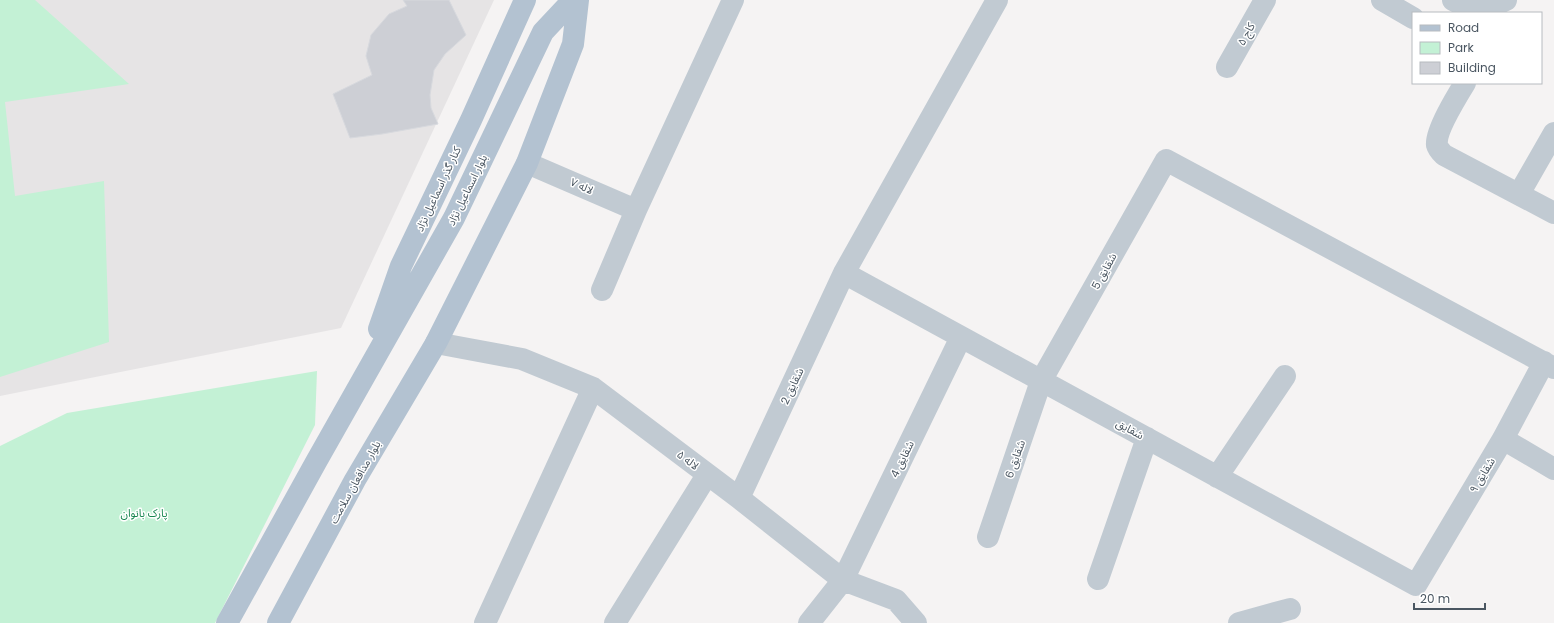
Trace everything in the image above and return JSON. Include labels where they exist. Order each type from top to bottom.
[{"type":"main road","name":"کنار گذر اسماعیل نژاد","points":[[360,383],[402,266],[471,120],[525,0]]},
{"type":"main road","name":"بلوار اسماعیل نژاد","points":[[360,383],[454,218],[543,32],[573,0]]},
{"type":"main road","points":[[436,343],[528,163],[573,44],[578,0]]},
{"type":"main road","name":"بلوار مدافعان سلامت","points":[[278,623],[355,480],[436,343]]},
{"type":"main road","points":[[227,623],[360,383]]},
{"type":"street","points":[[602,290],[636,210],[733,0]]},
{"type":"street","name":"شقايق 2","points":[[739,498],[844,273],[997,0]]},
{"type":"street","name":"کاج ۵","points":[[1227,68],[1265,0]]},
{"type":"street","points":[[1382,0],[1412,17]]},
{"type":"street","points":[[1453,0],[1469,8],[1481,10],[1506,0]]},
{"type":"street","points":[[1506,12],[1512,0]]},
{"type":"street","points":[[1462,85],[1438,132],[1437,145],[1440,151],[1444,155],[1554,213]]},
{"type":"street","points":[[1519,194],[1554,133]]},
{"type":"street","name":"شقايق 5","points":[[1041,381],[1166,160],[1549,365]]},
{"type":"street","name":"لاله ۷","points":[[528,163],[636,210]]},
{"type":"street","name":"شقايق","points":[[844,273],[1416,585]]},
{"type":"street","name":"شقايق 4","points":[[810,623],[843,580],[961,337]]},
{"type":"street","name":"لاله ۵","points":[[436,343],[522,359],[593,388],[739,498],[843,580],[896,600],[916,623]]},
{"type":"street","name":"شقايق ٩","points":[[1416,585],[1549,365]]},
{"type":"street","points":[[1217,477],[1284,376]]},
{"type":"street","name":"شقايق 6","points":[[988,536],[1041,381]]},
{"type":"street","points":[[485,623],[593,388]]},
{"type":"street","points":[[1098,579],[1146,438]]},
{"type":"street","points":[[1504,439],[1554,469]]},
{"type":"street","points":[[615,623],[707,475]]},
{"type":"street","points":[[1239,623],[1290,609]]},
{"type":"shaded area","points":[[0,0],[494,0],[341,328],[0,396]]},
{"type":"green space","points":[[0,0],[35,0],[129,84],[5,102],[15,196],[104,181],[109,342],[0,377]]},
{"type":"green space","name":"پارک بانوان","points":[[317,371],[315,425],[215,623],[0,623],[0,446],[67,413]]},
{"type":"building","points":[[403,0],[449,0],[466,35],[445,54],[434,70],[430,95],[431,108],[438,124],[350,138],[333,94],[372,75],[366,56],[371,35],[389,14],[407,6]]}]
